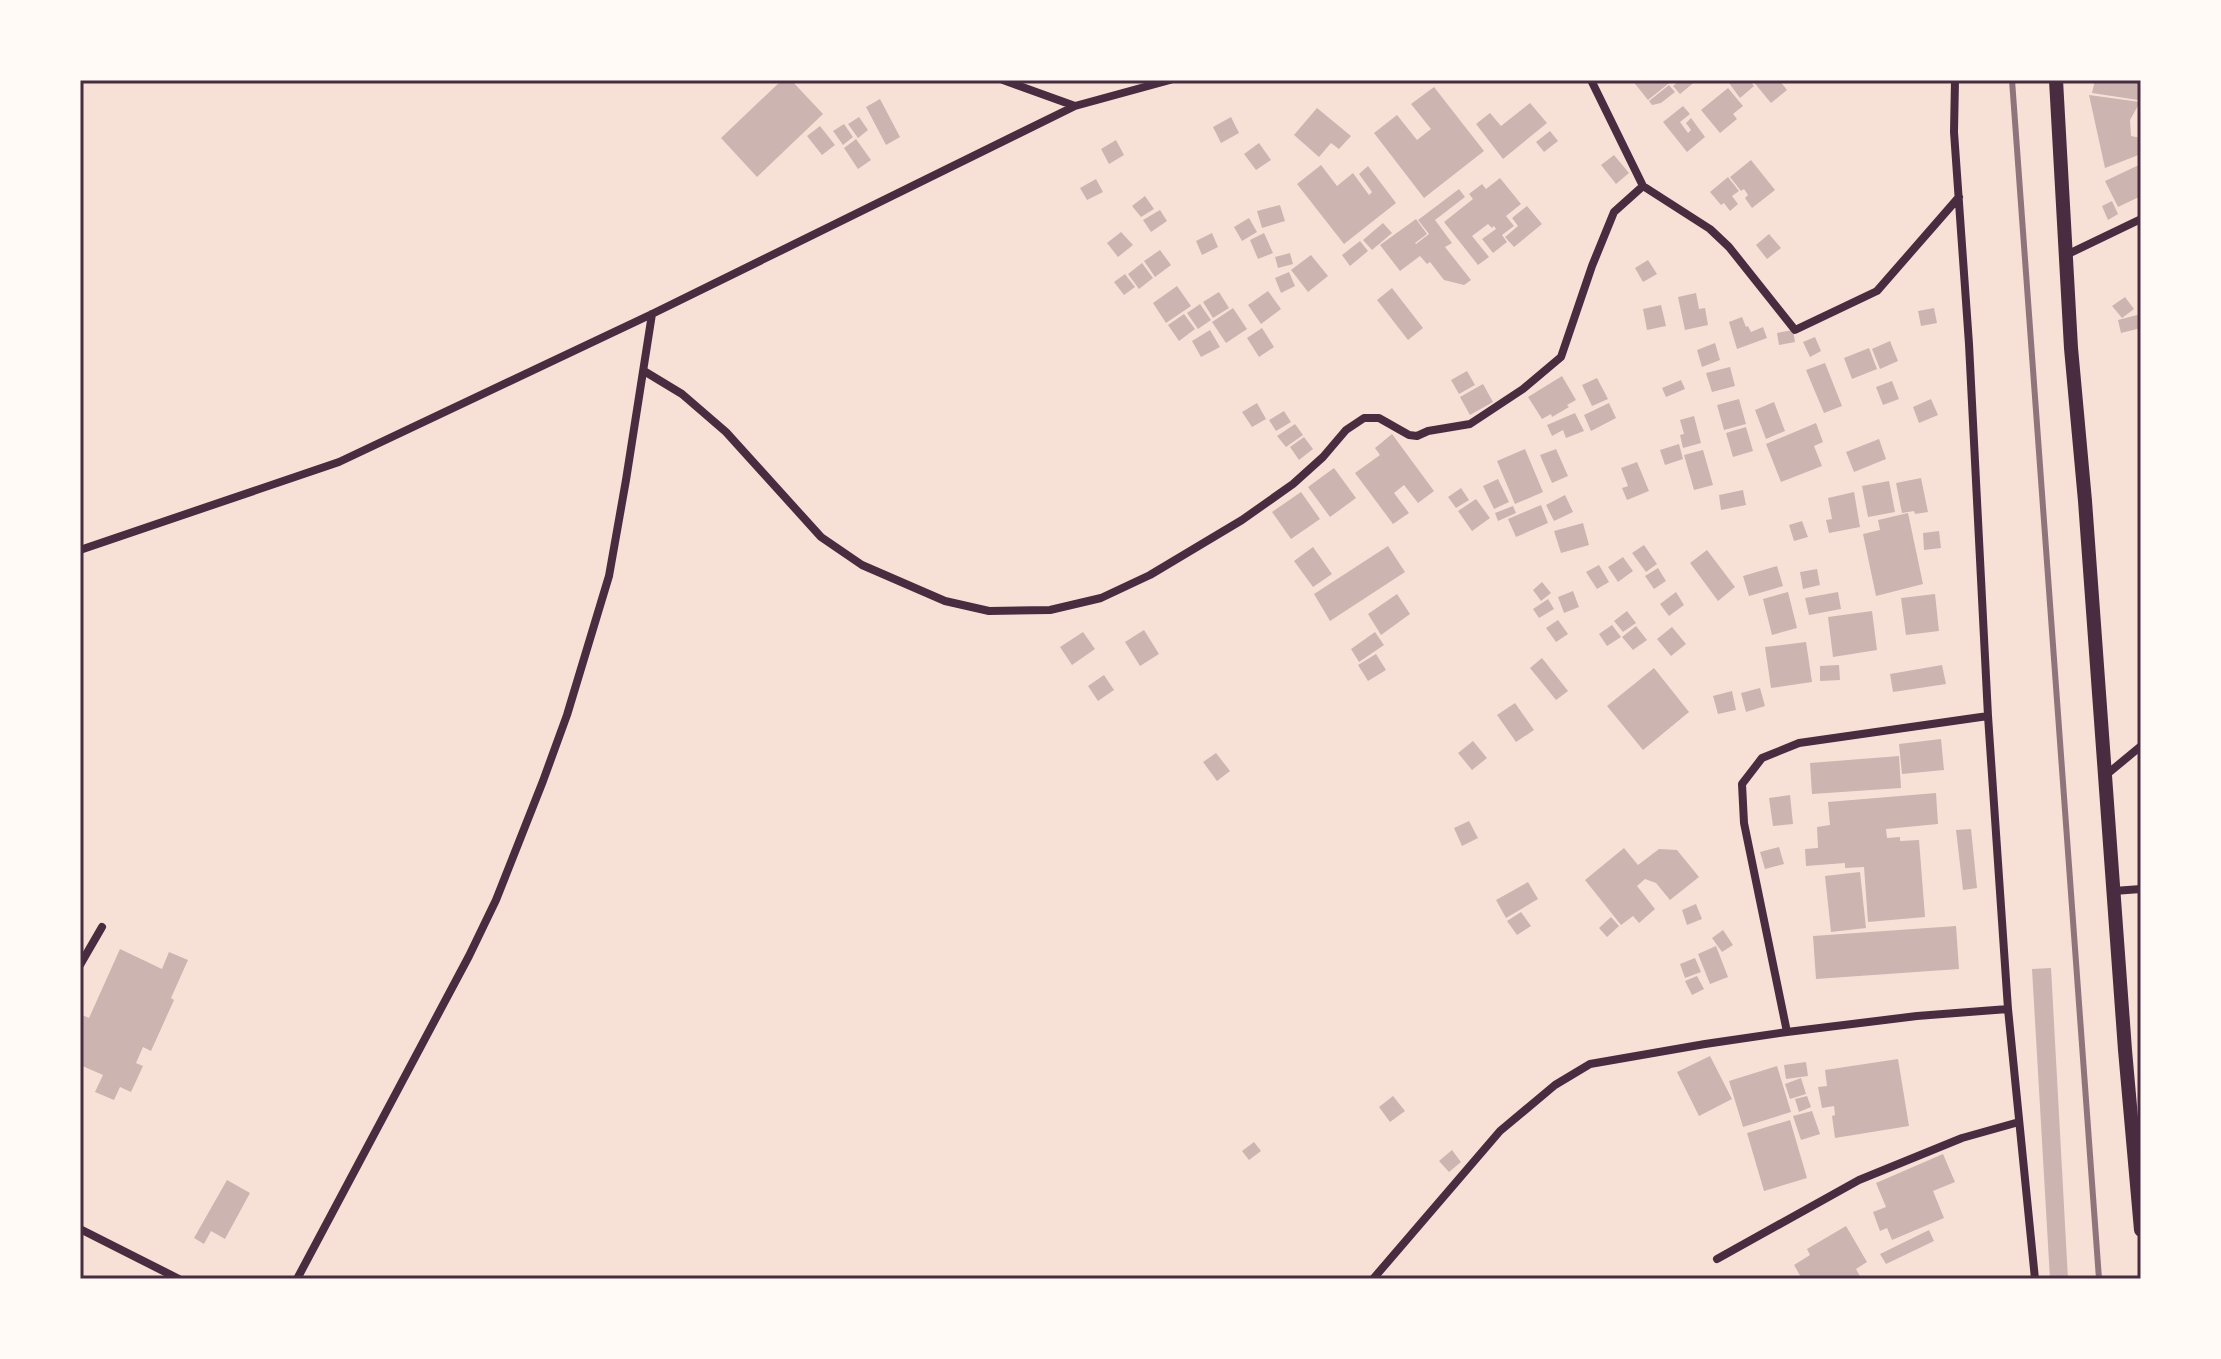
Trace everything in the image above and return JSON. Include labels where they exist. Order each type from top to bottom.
[{"type":"street","points":[[1003,80],[1075,106]]},
{"type":"street","points":[[80,550],[339,462],[652,314],[1075,106],[1170,80]]},
{"type":"street","points":[[1591,80],[1643,186],[1710,229],[1729,247],[1795,330],[1877,291],[1959,197]]},
{"type":"street","points":[[1955,80],[1954,132],[1969,344],[1988,716],[2008,1009],[2035,1279]]},
{"type":"street","points":[[2056,80],[2071,348],[2141,1230]]},
{"type":"street","points":[[644,371],[682,394],[715,423],[821,537],[862,565],[945,601],[989,611],[1050,610],[1101,598],[1138,581],[1242,520],[1293,484],[1323,457],[1346,430],[1364,418],[1379,418],[1409,435],[1417,436],[1428,431],[1470,424],[1523,389],[1561,357],[1614,212],[1643,186]]},
{"type":"street","points":[[2066,255],[2141,219]]},
{"type":"street","points":[[297,1279],[496,900],[567,715],[609,576],[652,314]]},
{"type":"street","points":[[1787,1032],[1744,823],[1742,784],[1762,758],[1799,743],[1988,716]]},
{"type":"street","points":[[2106,775],[2141,746]]},
{"type":"street","points":[[2114,891],[2141,889]]},
{"type":"street","points":[[80,965],[102,927]]},
{"type":"street","points":[[1373,1279],[1500,1131],[1555,1085],[1590,1064],[1787,1032],[1917,1016],[2008,1009]]},
{"type":"street","points":[[1717,1259],[1859,1180],[1962,1138],[2019,1122]]},
{"type":"street","points":[[80,1229],[179,1279]]},
{"type":"building","points":[[782,80],[791,80],[823,114],[757,177],[721,138]]},
{"type":"building","points":[[1632,80],[1673,80],[1648,100]]},
{"type":"building","points":[[1680,80],[1697,80],[1680,94],[1673,86]]},
{"type":"building","points":[[1749,80],[1754,86],[1740,98],[1729,83]]},
{"type":"building","points":[[1752,80],[1779,80],[1787,90],[1771,103]]},
{"type":"building","points":[[2095,80],[2141,80],[2138,100],[2092,93]]},
{"type":"building","points":[[1669,85],[1675,92],[1661,103],[1652,105],[1649,101]]},
{"type":"building","points":[[1434,87],[1484,151],[1424,198],[1374,133],[1397,115],[1417,140],[1431,129],[1411,104]]},
{"type":"building","points":[[1728,88],[1743,106],[1733,114],[1737,119],[1720,133],[1701,110]]},
{"type":"building","points":[[2089,95],[2140,102],[2130,120],[2131,136],[2141,138],[2141,154],[2105,168]]},
{"type":"building","points":[[880,99],[900,137],[886,145],[866,107]]},
{"type":"building","points":[[1530,103],[1547,123],[1503,159],[1476,124],[1490,113],[1501,126]]},
{"type":"building","points":[[1683,106],[1690,114],[1680,122],[1688,133],[1691,130],[1686,123],[1691,118],[1705,137],[1687,152],[1663,122]]},
{"type":"building","points":[[1317,108],[1351,136],[1339,149],[1331,143],[1319,157],[1294,135]]},
{"type":"building","points":[[859,117],[868,130],[858,138],[848,124]]},
{"type":"building","points":[[1231,117],[1239,133],[1221,143],[1213,127]]},
{"type":"building","points":[[844,124],[853,137],[843,145],[833,131]]},
{"type":"building","points":[[820,126],[835,145],[822,155],[807,136]]},
{"type":"building","points":[[1550,131],[1558,141],[1544,152],[1536,142]]},
{"type":"building","points":[[856,139],[871,160],[858,169],[844,148]]},
{"type":"building","points":[[1116,140],[1124,155],[1109,164],[1101,149]]},
{"type":"building","points":[[1259,143],[1271,160],[1256,170],[1244,154]]},
{"type":"building","points":[[1614,155],[1629,173],[1616,184],[1601,165]]},
{"type":"building","points":[[1751,160],[1775,190],[1752,208],[1745,198],[1748,195],[1744,189],[1741,191],[1730,177]]},
{"type":"building","points":[[2141,164],[2141,196],[2118,207],[2105,181]]},
{"type":"building","points":[[1321,165],[1337,186],[1353,173],[1369,195],[1372,192],[1359,174],[1368,166],[1396,203],[1344,244],[1297,184]]},
{"type":"building","points":[[1728,177],[1739,191],[1732,196],[1738,204],[1730,211],[1710,192]]},
{"type":"building","points":[[1500,178],[1521,204],[1506,216],[1514,226],[1502,235],[1507,242],[1493,253],[1482,239],[1496,229],[1494,226],[1492,228],[1488,224],[1472,236],[1489,257],[1478,265],[1444,222],[1473,199],[1469,194],[1482,184],[1486,189]]},
{"type":"building","points":[[1096,179],[1103,192],[1087,200],[1080,188]]},
{"type":"building","points":[[1459,189],[1465,197],[1435,220],[1452,243],[1445,247],[1471,280],[1464,285],[1444,280],[1430,262],[1427,264],[1420,256],[1400,271],[1380,245],[1416,219],[1427,234],[1416,244],[1429,234],[1418,220]]},
{"type":"building","points":[[1145,196],[1154,209],[1141,217],[1132,206]]},
{"type":"building","points":[[2112,201],[2118,214],[2108,220],[2102,206]]},
{"type":"building","points":[[1280,205],[1285,221],[1262,228],[1257,211]]},
{"type":"building","points":[[1527,206],[1542,224],[1514,247],[1505,237],[1518,226],[1512,218]]},
{"type":"building","points":[[1160,210],[1167,221],[1151,232],[1143,220]]},
{"type":"building","points":[[1249,218],[1257,232],[1242,241],[1234,227]]},
{"type":"building","points":[[1383,223],[1392,233],[1372,250],[1363,240]]},
{"type":"building","points":[[1121,232],[1133,245],[1118,257],[1107,243]]},
{"type":"building","points":[[1212,233],[1218,247],[1202,255],[1196,241]]},
{"type":"building","points":[[1264,233],[1273,253],[1258,259],[1250,240]]},
{"type":"building","points":[[1769,234],[1781,248],[1767,259],[1756,245]]},
{"type":"building","points":[[1360,241],[1368,251],[1350,266],[1342,255]]},
{"type":"building","points":[[1160,250],[1171,265],[1155,277],[1144,261]]},
{"type":"building","points":[[1290,253],[1293,264],[1278,268],[1275,257]]},
{"type":"building","points":[[1311,255],[1328,276],[1308,292],[1291,270]]},
{"type":"building","points":[[1648,260],[1657,274],[1643,282],[1635,268]]},
{"type":"building","points":[[1142,263],[1153,278],[1139,289],[1128,274]]},
{"type":"building","points":[[1289,272],[1295,286],[1281,293],[1275,278]]},
{"type":"building","points":[[1125,274],[1135,287],[1124,295],[1114,282]]},
{"type":"building","points":[[1177,286],[1191,306],[1166,323],[1153,303]]},
{"type":"building","points":[[1392,288],[1423,328],[1408,340],[1377,300]]},
{"type":"building","points":[[1268,291],[1281,309],[1261,324],[1248,305]]},
{"type":"building","points":[[1219,292],[1229,308],[1213,318],[1203,302]]},
{"type":"building","points":[[1696,293],[1699,309],[1705,308],[1708,325],[1685,330],[1678,297]]},
{"type":"building","points":[[2125,297],[2134,309],[2122,318],[2112,306]]},
{"type":"building","points":[[1200,304],[1211,320],[1198,329],[1187,313]]},
{"type":"building","points":[[1661,305],[1666,326],[1647,330],[1643,309]]},
{"type":"building","points":[[1233,308],[1247,329],[1226,343],[1212,322]]},
{"type":"building","points":[[1934,308],[1937,323],[1921,326],[1918,311]]},
{"type":"building","points":[[1184,314],[1195,329],[1179,341],[1168,325]]},
{"type":"building","points":[[2141,314],[2141,328],[2121,333],[2118,320]]},
{"type":"building","points":[[1742,317],[1751,332],[1763,327],[1767,338],[1737,349],[1729,322]]},
{"type":"building","points":[[1262,328],[1274,347],[1259,357],[1247,338]]},
{"type":"building","points":[[1210,330],[1220,347],[1201,357],[1192,341]]},
{"type":"building","points":[[1793,330],[1795,342],[1779,345],[1777,333]]},
{"type":"building","points":[[1815,337],[1821,351],[1810,357],[1803,342]]},
{"type":"building","points":[[1890,341],[1898,361],[1880,369],[1872,349]]},
{"type":"building","points":[[1715,343],[1720,360],[1702,367],[1697,350]]},
{"type":"building","points":[[1869,348],[1877,369],[1852,379],[1844,358]]},
{"type":"building","points":[[1825,363],[1842,406],[1824,413],[1806,370]]},
{"type":"building","points":[[1730,367],[1735,386],[1712,392],[1706,373]]},
{"type":"building","points":[[1467,371],[1475,385],[1459,394],[1451,380]]},
{"type":"building","points":[[1562,376],[1576,400],[1552,417],[1551,414],[1542,419],[1528,397]]},
{"type":"building","points":[[1597,378],[1608,399],[1592,406],[1582,385]]},
{"type":"building","points":[[1681,380],[1685,389],[1666,397],[1662,388]]},
{"type":"building","points":[[1892,381],[1899,399],[1883,405],[1876,387]]},
{"type":"building","points":[[1483,384],[1493,402],[1470,415],[1460,397]]},
{"type":"building","points":[[1739,399],[1746,424],[1724,430],[1717,405]]},
{"type":"building","points":[[1931,399],[1938,415],[1919,423],[1913,407]]},
{"type":"building","points":[[1774,402],[1785,431],[1766,439],[1755,410]]},
{"type":"building","points":[[1257,403],[1266,419],[1252,427],[1242,412]]},
{"type":"building","points":[[1609,403],[1616,418],[1591,431],[1584,415]]},
{"type":"building","points":[[1284,411],[1291,422],[1276,431],[1269,420]]},
{"type":"building","points":[[1575,413],[1584,431],[1566,438],[1563,430],[1552,436],[1547,425]]},
{"type":"building","points":[[1694,416],[1701,443],[1683,448],[1680,435],[1684,434],[1680,420]]},
{"type":"building","points":[[1816,423],[1823,442],[1814,446],[1822,466],[1781,482],[1766,444]]},
{"type":"building","points":[[1295,424],[1303,435],[1286,447],[1277,436]]},
{"type":"building","points":[[1746,427],[1753,451],[1733,457],[1726,433]]},
{"type":"building","points":[[1392,434],[1434,491],[1418,503],[1404,485],[1394,493],[1409,513],[1393,524],[1355,473],[1380,455],[1375,448]]},
{"type":"building","points":[[1304,437],[1313,449],[1299,460],[1290,447]]},
{"type":"building","points":[[1879,439],[1886,459],[1854,472],[1846,452]]},
{"type":"building","points":[[1679,444],[1683,459],[1665,465],[1660,450]]},
{"type":"building","points":[[1525,449],[1543,492],[1515,504],[1497,461]]},
{"type":"building","points":[[1556,449],[1568,476],[1552,483],[1540,455]]},
{"type":"building","points":[[1703,450],[1713,485],[1694,490],[1684,455]]},
{"type":"building","points":[[1637,462],[1649,491],[1627,500],[1622,488],[1628,486],[1621,468]]},
{"type":"building","points":[[1334,468],[1356,498],[1330,517],[1308,487]]},
{"type":"building","points":[[1921,478],[1928,512],[1902,513],[1896,483]]},
{"type":"building","points":[[1498,479],[1509,502],[1494,509],[1483,486]]},
{"type":"building","points":[[1889,481],[1895,512],[1868,517],[1862,486]]},
{"type":"building","points":[[1461,488],[1469,500],[1456,508],[1448,497]]},
{"type":"building","points":[[1743,490],[1746,505],[1721,510],[1719,495]]},
{"type":"building","points":[[1301,492],[1320,519],[1291,539],[1272,512]]},
{"type":"building","points":[[1854,492],[1860,527],[1829,533],[1826,520],[1832,519],[1828,498]]},
{"type":"building","points":[[1565,495],[1573,512],[1554,521],[1546,505]]},
{"type":"building","points":[[1476,499],[1490,518],[1472,531],[1458,511]]},
{"type":"building","points":[[1541,505],[1548,523],[1516,537],[1508,519]]},
{"type":"building","points":[[1513,506],[1516,513],[1498,521],[1495,513]]},
{"type":"building","points":[[1908,513],[1923,584],[1876,596],[1863,534],[1880,530],[1878,520]]},
{"type":"building","points":[[1802,521],[1808,537],[1794,541],[1789,525]]},
{"type":"building","points":[[1583,523],[1589,545],[1561,553],[1554,531]]},
{"type":"building","points":[[1939,531],[1941,548],[1924,550],[1923,533]]},
{"type":"building","points":[[1644,545],[1657,564],[1646,572],[1632,553]]},
{"type":"building","points":[[1388,546],[1405,572],[1330,621],[1314,594]]},
{"type":"building","points":[[1313,547],[1332,574],[1313,587],[1294,561]]},
{"type":"building","points":[[1707,550],[1735,587],[1718,601],[1690,563]]},
{"type":"building","points":[[1623,557],[1633,571],[1618,582],[1608,567]]},
{"type":"building","points":[[1599,565],[1609,582],[1597,589],[1586,572]]},
{"type":"building","points":[[1777,566],[1783,586],[1749,596],[1743,576]]},
{"type":"building","points":[[1658,568],[1666,581],[1654,589],[1645,576]]},
{"type":"building","points":[[1817,569],[1820,585],[1803,589],[1800,572]]},
{"type":"building","points":[[1542,582],[1551,593],[1541,601],[1533,590]]},
{"type":"building","points":[[1573,591],[1579,607],[1564,613],[1558,597]]},
{"type":"building","points":[[1676,592],[1684,605],[1669,616],[1660,604]]},
{"type":"building","points":[[1788,592],[1797,628],[1772,635],[1763,599]]},
{"type":"building","points":[[1838,592],[1841,609],[1809,615],[1805,598]]},
{"type":"building","points":[[1397,594],[1410,614],[1381,635],[1368,614]]},
{"type":"building","points":[[1935,594],[1939,631],[1906,635],[1901,598]]},
{"type":"building","points":[[1548,599],[1554,609],[1539,618],[1533,609]]},
{"type":"building","points":[[1627,611],[1636,623],[1623,632],[1614,621]]},
{"type":"building","points":[[1872,611],[1877,650],[1833,657],[1828,617]]},
{"type":"building","points":[[1558,620],[1568,634],[1556,642],[1546,628]]},
{"type":"building","points":[[1612,625],[1621,637],[1607,646],[1599,634]]},
{"type":"building","points":[[1636,626],[1647,640],[1633,650],[1622,637]]},
{"type":"building","points":[[1672,627],[1686,644],[1671,656],[1657,639]]},
{"type":"building","points":[[1144,630],[1159,654],[1140,666],[1125,642]]},
{"type":"building","points":[[1083,632],[1095,649],[1072,665],[1060,647]]},
{"type":"building","points":[[1375,632],[1384,645],[1359,662],[1351,649]]},
{"type":"building","points":[[1806,642],[1812,682],[1771,688],[1765,647]]},
{"type":"building","points":[[1376,654],[1386,670],[1368,681],[1358,665]]},
{"type":"building","points":[[1542,658],[1568,691],[1556,700],[1530,668]]},
{"type":"building","points":[[1839,665],[1840,680],[1820,681],[1820,666]]},
{"type":"building","points":[[1942,665],[1946,684],[1893,692],[1890,674]]},
{"type":"building","points":[[1654,668],[1689,712],[1643,750],[1607,706]]},
{"type":"building","points":[[1104,675],[1114,690],[1098,701],[1088,686]]},
{"type":"building","points":[[1760,688],[1765,706],[1746,712],[1741,693]]},
{"type":"building","points":[[1732,691],[1736,710],[1718,714],[1713,696]]},
{"type":"building","points":[[1515,703],[1534,730],[1516,742],[1497,715]]},
{"type":"building","points":[[1941,739],[1944,770],[1902,774],[1899,744]]},
{"type":"building","points":[[1473,741],[1487,758],[1472,770],[1458,753]]},
{"type":"building","points":[[1216,753],[1230,771],[1217,781],[1203,762]]},
{"type":"building","points":[[1899,756],[1901,788],[1812,794],[1810,763]]},
{"type":"building","points":[[1936,793],[1938,824],[1886,829],[1887,838],[1919,840],[1925,917],[1868,922],[1864,867],[1845,868],[1845,863],[1806,866],[1805,849],[1818,848],[1817,827],[1830,825],[1828,802]]},
{"type":"building","points":[[1790,795],[1793,824],[1773,826],[1769,798]]},
{"type":"building","points":[[1469,821],[1478,838],[1462,846],[1454,828]]},
{"type":"building","points":[[1971,829],[1977,888],[1963,890],[1956,830]]},
{"type":"building","points":[[1779,847],[1784,864],[1765,869],[1760,852]]},
{"type":"building","points":[[1624,848],[1638,865],[1659,849],[1677,850],[1699,877],[1670,900],[1656,883],[1645,879],[1637,886],[1655,909],[1639,923],[1633,916],[1621,925],[1585,880]]},
{"type":"building","points":[[1860,872],[1866,928],[1831,932],[1825,876]]},
{"type":"building","points":[[1528,882],[1538,899],[1506,918],[1496,900]]},
{"type":"building","points":[[1696,904],[1702,919],[1687,925],[1682,910]]},
{"type":"building","points":[[1521,912],[1531,926],[1517,935],[1507,921]]},
{"type":"building","points":[[1611,917],[1619,926],[1607,937],[1599,928]]},
{"type":"building","points":[[1956,926],[1959,969],[1816,979],[1813,936]]},
{"type":"building","points":[[1723,930],[1733,945],[1722,952],[1712,938]]},
{"type":"building","points":[[1716,946],[1728,977],[1710,984],[1698,954]]},
{"type":"building","points":[[120,949],[162,969],[169,952],[188,960],[151,1051],[143,1047],[136,1063],[143,1066],[131,1092],[120,1087],[114,1100],[95,1092],[103,1075],[80,1065],[80,1014],[89,1018]]},
{"type":"building","points":[[1695,958],[1701,972],[1685,978],[1680,964]]},
{"type":"building","points":[[2051,968],[2068,1279],[2050,1279],[2032,969]]},
{"type":"building","points":[[1697,976],[1704,989],[1692,995],[1685,981]]},
{"type":"building","points":[[1710,1056],[1732,1099],[1699,1116],[1677,1072]]},
{"type":"building","points":[[1898,1059],[1909,1126],[1835,1138],[1834,1106],[1822,1108],[1818,1087],[1827,1086],[1825,1070]]},
{"type":"building","points":[[1806,1062],[1808,1076],[1786,1079],[1784,1065]]},
{"type":"building","points":[[1777,1066],[1791,1112],[1743,1127],[1729,1081]]},
{"type":"building","points":[[1801,1078],[1806,1094],[1790,1099],[1785,1084]]},
{"type":"building","points":[[1393,1096],[1405,1111],[1390,1122],[1379,1107]]},
{"type":"building","points":[[1807,1096],[1811,1107],[1799,1112],[1795,1099]]},
{"type":"building","points":[[1812,1111],[1820,1134],[1801,1140],[1793,1116]]},
{"type":"building","points":[[1790,1120],[1807,1178],[1764,1191],[1747,1133]]},
{"type":"building","points":[[1254,1142],[1261,1151],[1249,1160],[1242,1151]]},
{"type":"building","points":[[1452,1150],[1461,1162],[1449,1172],[1439,1161]]},
{"type":"building","points":[[1943,1154],[1955,1182],[1933,1191],[1944,1218],[1892,1240],[1887,1228],[1880,1231],[1873,1212],[1886,1207],[1876,1183]]},
{"type":"building","points":[[227,1180],[250,1193],[225,1239],[211,1231],[204,1244],[194,1238]]},
{"type":"building","points":[[1846,1226],[1867,1262],[1856,1269],[1861,1278],[1802,1279],[1794,1265],[1810,1255],[1807,1249]]},
{"type":"building","points":[[1929,1230],[1934,1241],[1886,1264],[1880,1254]]},
{"type":"railway","points":[[2012,80],[2099,1279]]}]
